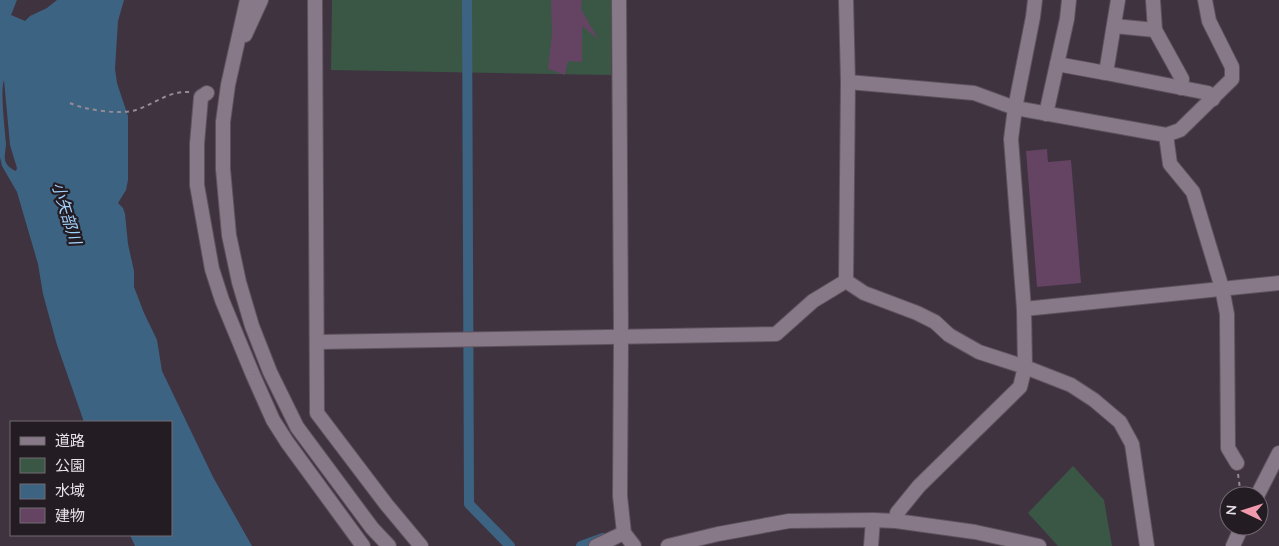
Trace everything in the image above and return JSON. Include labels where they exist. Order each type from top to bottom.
[{"type":"street","points":[[247,0],[228,85],[224,122],[223,169],[228,235],[239,282],[270,372],[296,427],[372,528],[389,546]]},
{"type":"street","points":[[237,45],[242,40],[261,0]]},
{"type":"street","points":[[315,0],[317,413],[386,504],[421,546]]},
{"type":"street","points":[[846,0],[848,82],[846,282]]},
{"type":"street","points":[[896,521],[897,513],[919,486],[1020,387],[1024,367],[1024,309],[1011,140],[1015,108],[1033,18],[1034,0]]},
{"type":"street","points":[[1046,114],[1067,20],[1069,0]]},
{"type":"street","points":[[1106,73],[1118,0]]},
{"type":"street","points":[[1152,0],[1155,30],[1182,78],[1181,88]]},
{"type":"street","points":[[848,82],[974,93],[1015,108],[1166,135],[1180,130],[1232,79],[1232,67],[1209,21],[1206,0]]},
{"type":"street","points":[[621,8],[615,35],[621,337],[620,496],[624,533],[634,546]]},
{"type":"street","points":[[1114,26],[1155,30]]},
{"type":"street","points":[[1057,64],[1208,93],[1213,99]]},
{"type":"street","points":[[206,93],[201,97],[197,144],[197,184],[212,269],[222,300],[252,375],[273,420],[363,546]]},
{"type":"street","points":[[1166,135],[1170,164],[1193,192],[1222,288],[1227,314],[1228,448],[1237,463]]},
{"type":"street","points":[[318,342],[776,334],[813,301],[846,282]]},
{"type":"street","points":[[846,282],[864,293],[935,322],[949,335],[979,352],[1071,385],[1094,400],[1120,422],[1132,444],[1147,546]]},
{"type":"street","points":[[1024,309],[1279,283]]},
{"type":"street","points":[[1265,486],[1274,475],[1279,453]]},
{"type":"street","points":[[872,546],[874,520]]},
{"type":"street","points":[[668,546],[718,534],[789,521],[874,520],[896,521],[975,532],[1039,546]]},
{"type":"street","points":[[596,546],[624,533]]},
{"type":"path","points":[[70,103],[78,107],[114,112],[134,111],[177,91],[206,93]]},
{"type":"path","points":[[1237,463],[1239,486]]},
{"type":"green space","points":[[332,0],[611,0],[611,75],[331,70]]},
{"type":"green space","points":[[1073,466],[1104,500],[1112,546],[1058,546],[1028,513]]},
{"type":"water","name":"小矢部川","points":[[0,0],[17,0],[11,15],[25,21],[57,0],[124,0],[118,21],[115,69],[117,83],[128,116],[128,180],[126,190],[118,203],[123,208],[125,214],[128,244],[134,271],[134,287],[157,340],[162,371],[213,477],[252,546],[135,546],[130,536],[172,536],[172,421],[84,421],[57,345],[43,294],[38,264],[17,192],[2,166],[0,157]],"holes":[[[4,80],[10,145],[17,168],[16,171],[12,169],[6,164],[5,160],[6,144],[2,92]]]},
{"type":"building","points":[[551,0],[582,0],[581,9],[598,39],[582,26],[582,62],[568,61],[565,75],[548,69],[552,34]]},
{"type":"building","points":[[1047,149],[1048,162],[1071,160],[1081,283],[1037,287],[1026,151]]},
{"type":"waterway","points":[[467,0],[469,504],[510,546]]},
{"type":"waterway","points":[[581,546],[603,538]]}]
